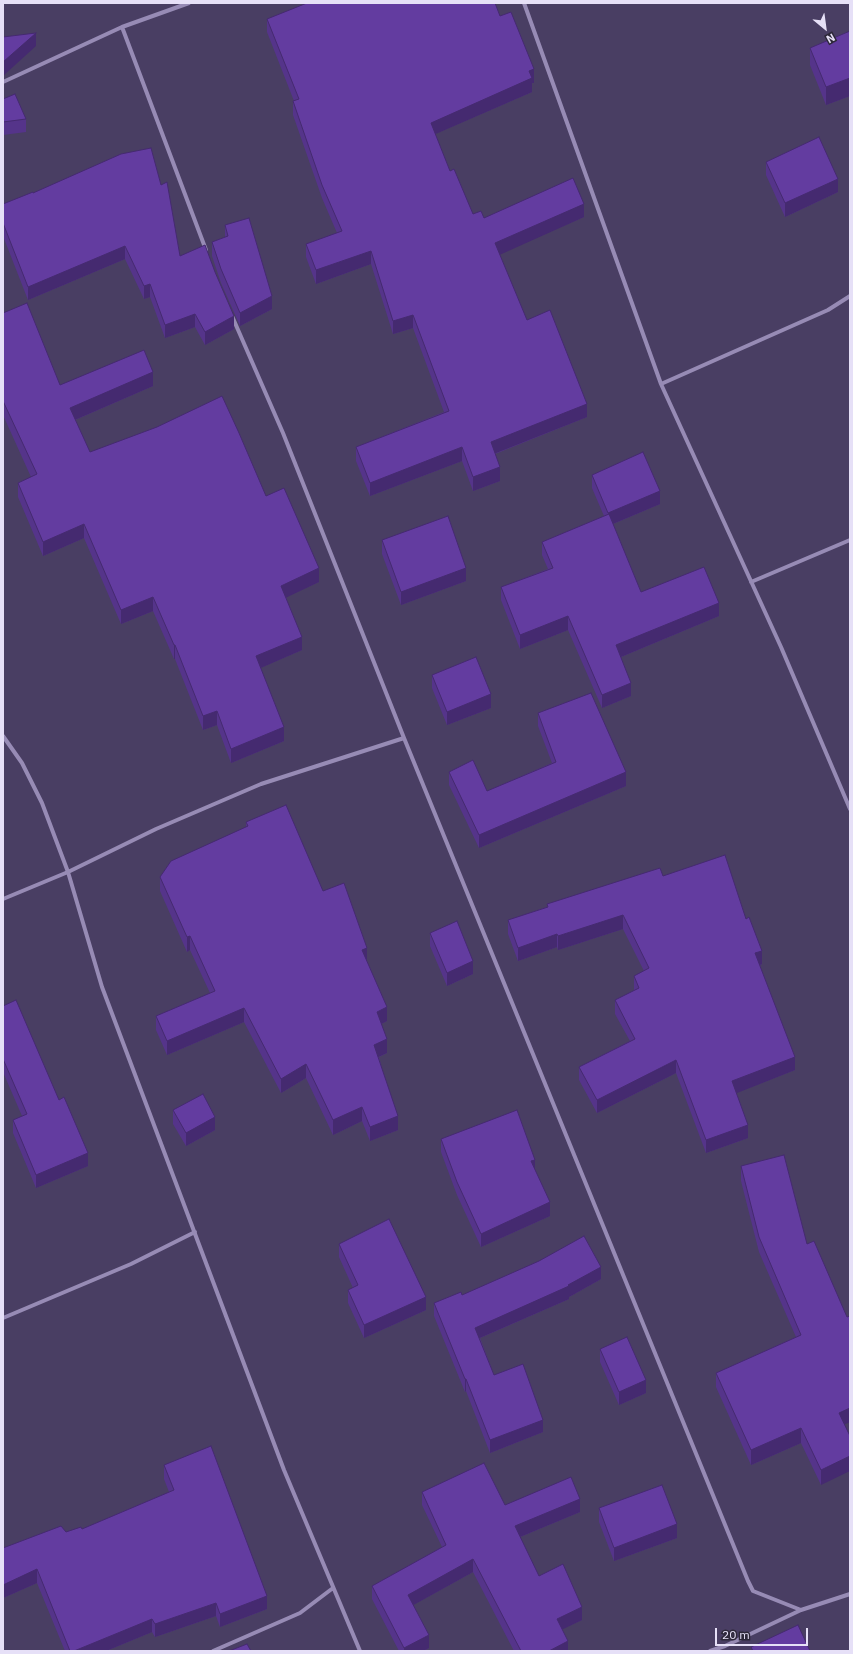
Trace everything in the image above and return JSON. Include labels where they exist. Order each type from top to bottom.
[{"type":"street","points":[[3,82],[122,27],[189,3]]},
{"type":"street","points":[[524,3],[661,384],[781,647],[850,809]]},
{"type":"street","points":[[122,27],[176,167],[207,255]]},
{"type":"street","points":[[661,384],[828,310],[850,296]]},
{"type":"street","points":[[230,312],[283,433],[404,738],[748,1581],[753,1591],[801,1610]]},
{"type":"street","points":[[751,582],[850,540]]},
{"type":"street","points":[[3,736],[22,762],[42,803],[68,872],[102,987],[284,1470],[360,1651]]},
{"type":"street","points":[[3,899],[68,872],[156,829],[261,784],[404,738]]},
{"type":"street","points":[[3,1318],[131,1264],[195,1232]]},
{"type":"street","points":[[214,1651],[300,1613],[333,1588]]},
{"type":"street","points":[[710,1651],[725,1646],[801,1610],[850,1594]]},
{"type":"building","points":[[307,3],[495,3],[500,16],[511,12],[534,69],[529,71],[532,78],[431,123],[450,171],[454,169],[473,214],[481,211],[484,218],[573,178],[584,204],[495,243],[527,320],[550,310],[587,404],[491,442],[500,467],[473,477],[462,447],[370,483],[356,447],[449,411],[413,315],[393,321],[371,251],[316,270],[306,244],[342,231],[322,185],[293,101],[299,99],[267,19]]},
{"type":"building","points":[[850,31],[850,78],[826,87],[810,48]]},
{"type":"building","points":[[36,33],[3,62],[3,37]]},
{"type":"building","points":[[15,94],[26,119],[3,122],[3,99]]},
{"type":"building","points":[[819,137],[838,179],[785,203],[766,162]]},
{"type":"building","points":[[151,148],[161,185],[167,182],[180,256],[205,245],[234,316],[205,332],[195,314],[165,325],[150,284],[144,286],[125,246],[28,287],[3,223],[3,204],[33,193],[121,154]]},
{"type":"building","points":[[249,218],[272,296],[240,313],[221,269],[212,242],[228,236],[225,225]]},
{"type":"building","points":[[27,303],[60,385],[144,350],[153,372],[70,408],[90,452],[157,427],[222,396],[266,496],[284,488],[319,568],[281,586],[302,637],[256,656],[284,727],[231,749],[217,711],[203,716],[175,645],[153,597],[121,610],[84,524],[43,542],[18,483],[37,474],[3,401],[3,313]]},
{"type":"building","points":[[643,452],[660,491],[608,513],[592,475]]},
{"type":"building","points":[[609,514],[641,592],[704,567],[719,603],[616,645],[631,683],[602,695],[568,616],[520,635],[501,587],[553,568],[542,542]]},
{"type":"building","points":[[448,516],[466,568],[401,592],[382,540]]},
{"type":"building","points":[[476,657],[491,694],[447,712],[432,675]]},
{"type":"building","points":[[591,693],[626,772],[479,835],[449,772],[473,760],[487,791],[556,762],[538,713]]},
{"type":"building","points":[[286,805],[323,891],[344,883],[367,948],[362,950],[387,1007],[377,1012],[387,1039],[374,1045],[398,1116],[370,1127],[362,1107],[333,1120],[306,1064],[281,1079],[244,1008],[167,1041],[156,1016],[215,991],[190,936],[187,937],[160,877],[171,861],[248,826],[246,822]]},
{"type":"building","points":[[725,855],[746,919],[749,917],[762,951],[755,953],[795,1057],[732,1081],[748,1125],[706,1140],[676,1060],[597,1100],[579,1067],[635,1039],[615,1000],[639,988],[634,976],[649,968],[623,915],[558,936],[557,934],[518,948],[508,920],[548,907],[547,904],[660,868],[663,876]]},
{"type":"building","points":[[457,921],[473,961],[447,973],[430,933]]},
{"type":"building","points":[[16,1000],[59,1100],[64,1097],[88,1153],[36,1175],[13,1120],[27,1114],[3,1059],[3,1006]]},
{"type":"building","points":[[203,1094],[215,1117],[186,1133],[173,1110]]},
{"type":"building","points":[[517,1110],[535,1160],[531,1161],[550,1202],[481,1234],[457,1182],[441,1139]]},
{"type":"building","points":[[784,1155],[807,1244],[814,1241],[847,1317],[850,1316],[850,1408],[839,1413],[850,1436],[850,1456],[821,1470],[801,1428],[751,1450],[716,1373],[801,1335],[759,1237],[741,1166]]},
{"type":"building","points":[[389,1219],[426,1297],[364,1325],[348,1290],[358,1285],[339,1244]]},
{"type":"building","points":[[584,1236],[601,1267],[568,1285],[569,1286],[475,1328],[494,1375],[523,1364],[543,1420],[490,1440],[434,1303],[461,1292],[462,1295],[539,1261]]},
{"type":"building","points":[[627,1337],[646,1380],[619,1392],[600,1349]]},
{"type":"building","points":[[211,1446],[267,1596],[220,1614],[216,1603],[155,1624],[152,1619],[74,1651],[70,1651],[37,1569],[3,1585],[3,1548],[61,1526],[66,1532],[81,1527],[82,1529],[174,1490],[164,1465]]},
{"type":"building","points":[[484,1463],[505,1505],[571,1477],[580,1499],[515,1526],[539,1576],[563,1564],[582,1607],[557,1619],[568,1641],[549,1651],[521,1651],[473,1559],[408,1595],[429,1635],[404,1648],[372,1586],[446,1545],[422,1492]]},
{"type":"building","points":[[662,1485],[677,1524],[614,1548],[599,1508]]},
{"type":"building","points":[[798,1625],[810,1651],[753,1651],[751,1647]]},
{"type":"building","points":[[247,1644],[251,1651],[229,1651]]}]
